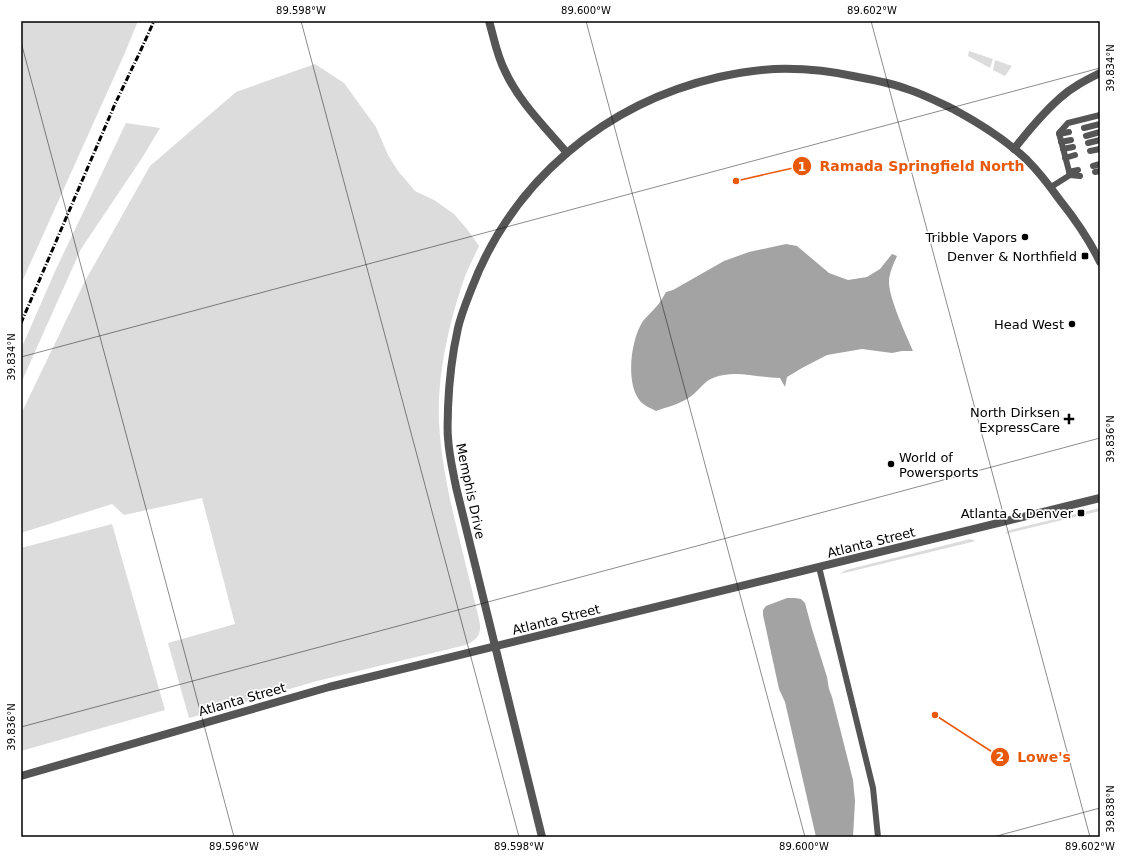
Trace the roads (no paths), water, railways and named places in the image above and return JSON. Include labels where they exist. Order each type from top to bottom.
[{"type":"street","points":[[489,21],[501,62],[511,83],[523,102],[567,153]]},
{"type":"street","name":"Memphis Drive","points":[[542,837],[451,463],[448,438],[450,375],[454,348],[465,305],[488,251],[519,203],[537,182],[583,139],[614,118],[664,94],[693,84],[726,76],[773,69],[806,69],[839,73],[876,80],[906,88],[941,103],[1003,140],[1027,160],[1051,188],[1083,230],[1100,262]]},
{"type":"street","points":[[1014,149],[1029,130],[1061,97],[1074,87],[1100,73]]},
{"type":"street","name":"Atlanta Street","points":[[21,776],[315,691],[1100,498]]},
{"type":"lane","points":[[1070,174],[1059,133],[1068,123],[1100,115]]},
{"type":"lane","points":[[1084,128],[1100,124]]},
{"type":"lane","points":[[1059,134],[1069,132]]},
{"type":"lane","points":[[1086,136],[1100,132]]},
{"type":"lane","points":[[1061,142],[1071,140]]},
{"type":"lane","points":[[1088,143],[1100,140]]},
{"type":"lane","points":[[1063,150],[1073,147]]},
{"type":"lane","points":[[1090,151],[1100,149]]},
{"type":"lane","points":[[1065,158],[1075,155]]},
{"type":"lane","points":[[1051,188],[1070,174],[1079,173]]},
{"type":"lane","points":[[819,567],[872,788],[878,837]]},
{"type":"railway","points":[[21,323],[115,104],[154,21]]},
{"type":"place","name":"Ramada Springfield North","points":[[736,181]]},
{"type":"place","name":"Tribble Vapors","points":[[1025,237]]},
{"type":"place","name":"Denver & Northfield","points":[[1085,256]]},
{"type":"place","name":"Head West","points":[[1072,324]]},
{"type":"place","name":"North Dirksen ExpressCare","points":[[1069,419]]},
{"type":"place","name":"World of Powersports","points":[[891,464]]},
{"type":"place","name":"Atlanta & Denver","points":[[1081,513]]},
{"type":"place","name":"Lowe's","points":[[935,715]]}]
